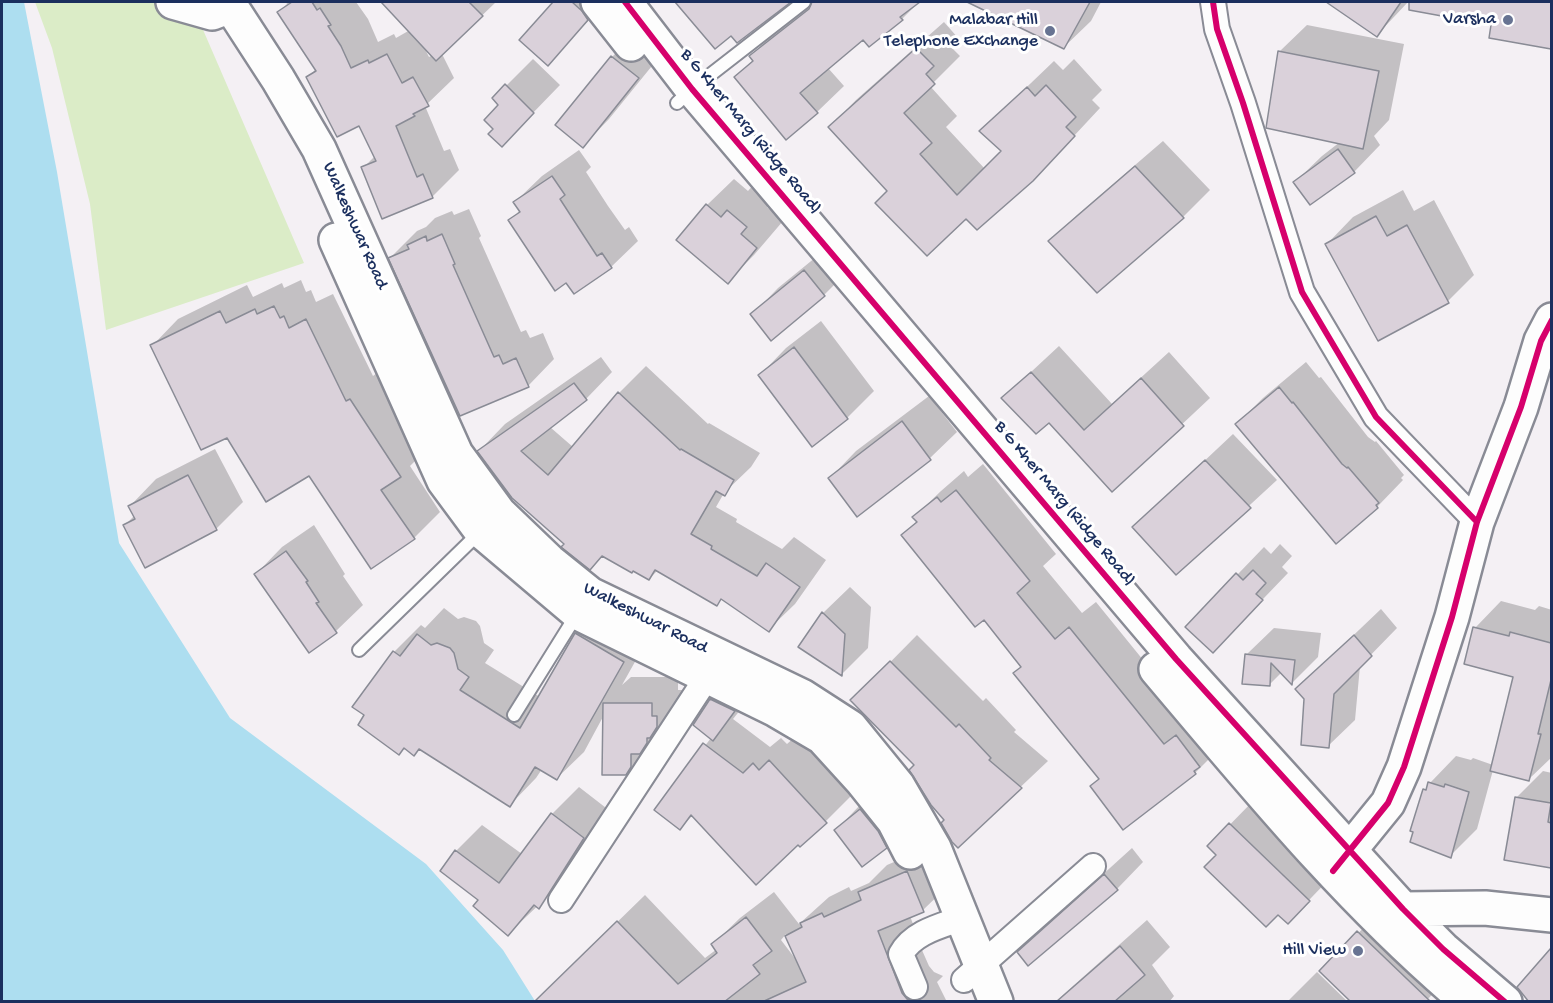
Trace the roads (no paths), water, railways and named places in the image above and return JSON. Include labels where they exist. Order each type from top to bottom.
[{"type":"street","points":[[173,2],[216,4]]},
{"type":"street","name":"B G Kher Marg (Ridge Road)","points":[[598,2],[685,96],[1267,800],[1341,861],[1394,918],[1436,958],[1468,1002]]},
{"type":"street","name":"B G Kher Marg (Ridge Road)","points":[[625,2],[685,96]]},
{"type":"street","points":[[1213,2],[1217,28],[1302,292],[1376,417],[1477,522]]},
{"type":"street","name":"Walkeshwar Road","points":[[216,4],[315,190],[372,325],[444,481],[490,522],[549,561],[584,604],[666,629],[714,667],[802,696],[850,727],[898,786],[934,848],[953,922],[973,982],[996,1002]]},
{"type":"street","points":[[1341,861],[1388,803],[1404,767],[1452,617],[1477,522],[1521,407],[1541,341],[1551,320]]},
{"type":"street","points":[[561,900],[714,667]]},
{"type":"street","points":[[973,982],[1093,866]]},
{"type":"street","points":[[1394,918],[1485,908],[1551,915]]},
{"type":"street","points":[[1436,958],[1485,908]]},
{"type":"street","points":[[915,987],[901,954],[914,938],[953,922]]},
{"type":"street","name":"B G Kher Marg (Ridge Road)","points":[[1436,958],[1505,1002]]},
{"type":"lane","points":[[685,96],[804,2]]},
{"type":"lane","points":[[359,650],[490,522]]},
{"type":"lane","points":[[514,715],[584,604]]},
{"type":"water","points":[[2,2],[24,2],[57,172],[119,543],[230,718],[426,864],[503,950],[535,1001],[2,1002]]},
{"type":"place","name":"Varsha","points":[[1508,20]]},
{"type":"place","name":"Malabar Hill Telephone Exchange","points":[[1050,31]]},
{"type":"place","name":"Hill View","points":[[1358,951]]}]
